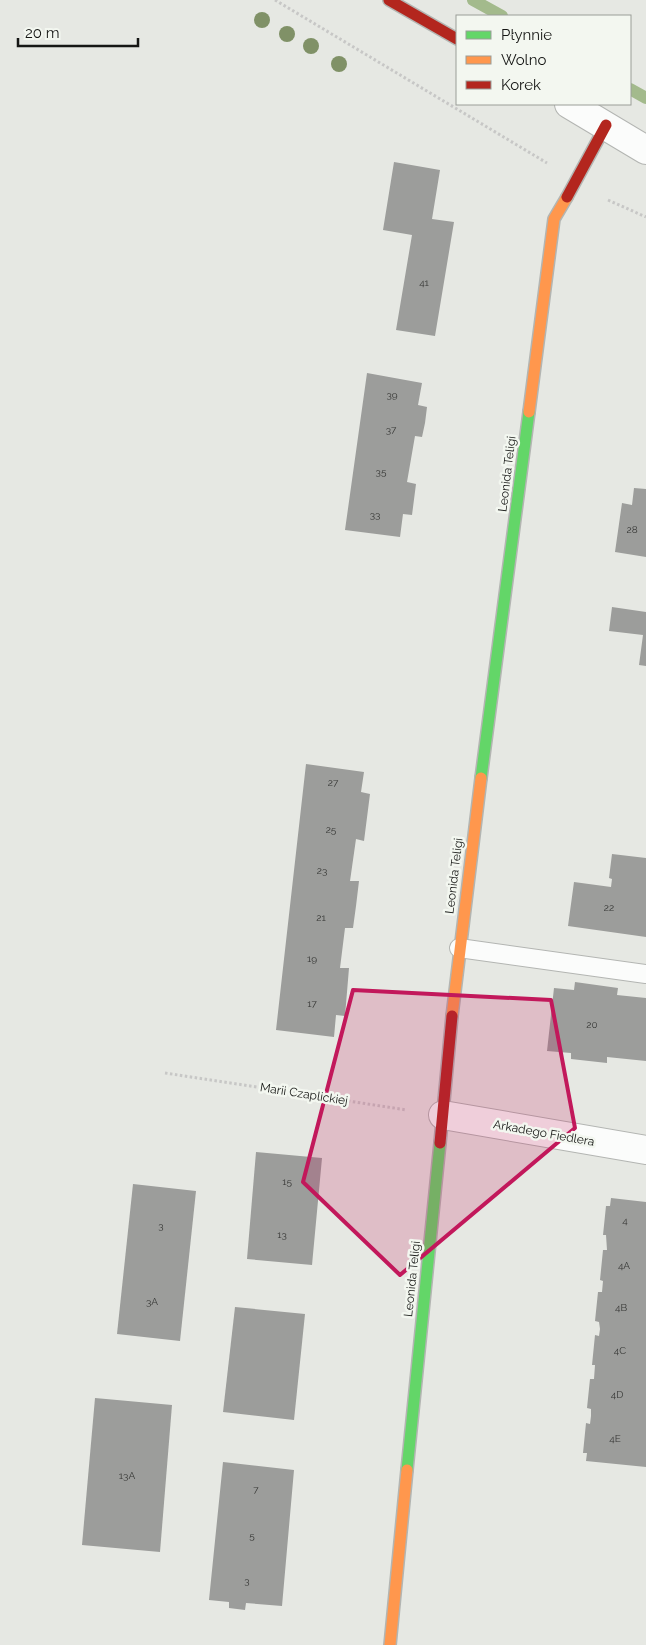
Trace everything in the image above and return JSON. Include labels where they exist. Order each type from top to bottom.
[{"type":"street","points":[[389,0],[456,38]]},
{"type":"street","points":[[571,105],[646,150]]},
{"type":"street","name":"Leonida Teligi","points":[[390,1645],[459,948],[554,219],[577,182],[606,125]]},
{"type":"street","name":"Arkadego Fiedlera","points":[[442,1115],[646,1150]]},
{"type":"lane","points":[[459,948],[646,974]]},
{"type":"path","points":[[275,0],[577,182],[623,208],[646,217]]},
{"type":"path","name":"Marii Czaplickiej","points":[[165,1073],[442,1115]]},
{"type":"highlighted area","points":[[353,990],[551,1000],[575,1128],[400,1275],[303,1182]]},
{"type":"building","points":[[394,162],[440,170],[432,219],[454,222],[435,336],[396,330],[412,235],[383,230]]},
{"type":"building","points":[[367,373],[422,383],[418,405],[427,407],[422,437],[415,436],[407,482],[416,484],[412,515],[403,514],[400,537],[345,530]]},
{"type":"building","points":[[634,488],[646,489],[646,557],[615,552],[622,503],[632,505]]},
{"type":"building","points":[[612,607],[646,612],[646,666],[639,665],[643,635],[609,631]]},
{"type":"building","points":[[306,764],[364,772],[361,792],[370,794],[364,841],[356,839],[350,881],[359,881],[356,906],[353,928],[345,928],[340,968],[349,968],[345,1016],[336,1015],[334,1037],[276,1030]]},
{"type":"building","points":[[612,854],[646,858],[646,937],[568,926],[574,882],[611,887],[612,879],[609,878]]},
{"type":"building","points":[[575,982],[618,988],[617,995],[646,998],[646,1061],[607,1057],[607,1063],[571,1059],[571,1053],[547,1051],[554,988],[574,990]]},
{"type":"building","points":[[256,1152],[322,1158],[312,1265],[247,1259]]},
{"type":"building","points":[[133,1184],[196,1191],[180,1341],[117,1334]]},
{"type":"building","points":[[611,1198],[646,1202],[646,1467],[586,1461],[587,1453],[583,1453],[586,1423],[590,1424],[591,1416],[591,1409],[587,1408],[590,1379],[594,1379],[595,1365],[592,1365],[595,1335],[599,1336],[600,1329],[599,1322],[595,1321],[598,1292],[602,1292],[603,1281],[600,1280],[603,1250],[607,1250],[606,1235],[603,1235],[606,1206],[610,1206]]},
{"type":"building","points":[[235,1307],[305,1314],[294,1420],[223,1412]]},
{"type":"building","points":[[95,1398],[172,1405],[160,1552],[82,1545]]},
{"type":"building","points":[[223,1462],[294,1470],[282,1606],[246,1603],[245,1610],[229,1608],[229,1602],[209,1600]]},
{"type":"waterway","points":[[473,0],[500,15]]},
{"type":"waterway","points":[[631,90],[646,98]]},
{"type":"traffic: fast","points":[[481,778],[529,412]]},
{"type":"traffic: fast","points":[[407,1470],[440,1143]]},
{"type":"traffic: slow","points":[[529,412],[554,219],[567,197]]},
{"type":"traffic: slow","points":[[452,1016],[481,778]]},
{"type":"traffic: slow","points":[[390,1645],[407,1470]]},
{"type":"traffic: jam","points":[[389,0],[456,38]]},
{"type":"traffic: jam","points":[[567,197],[606,125]]},
{"type":"traffic: jam","points":[[440,1143],[452,1016]]}]
